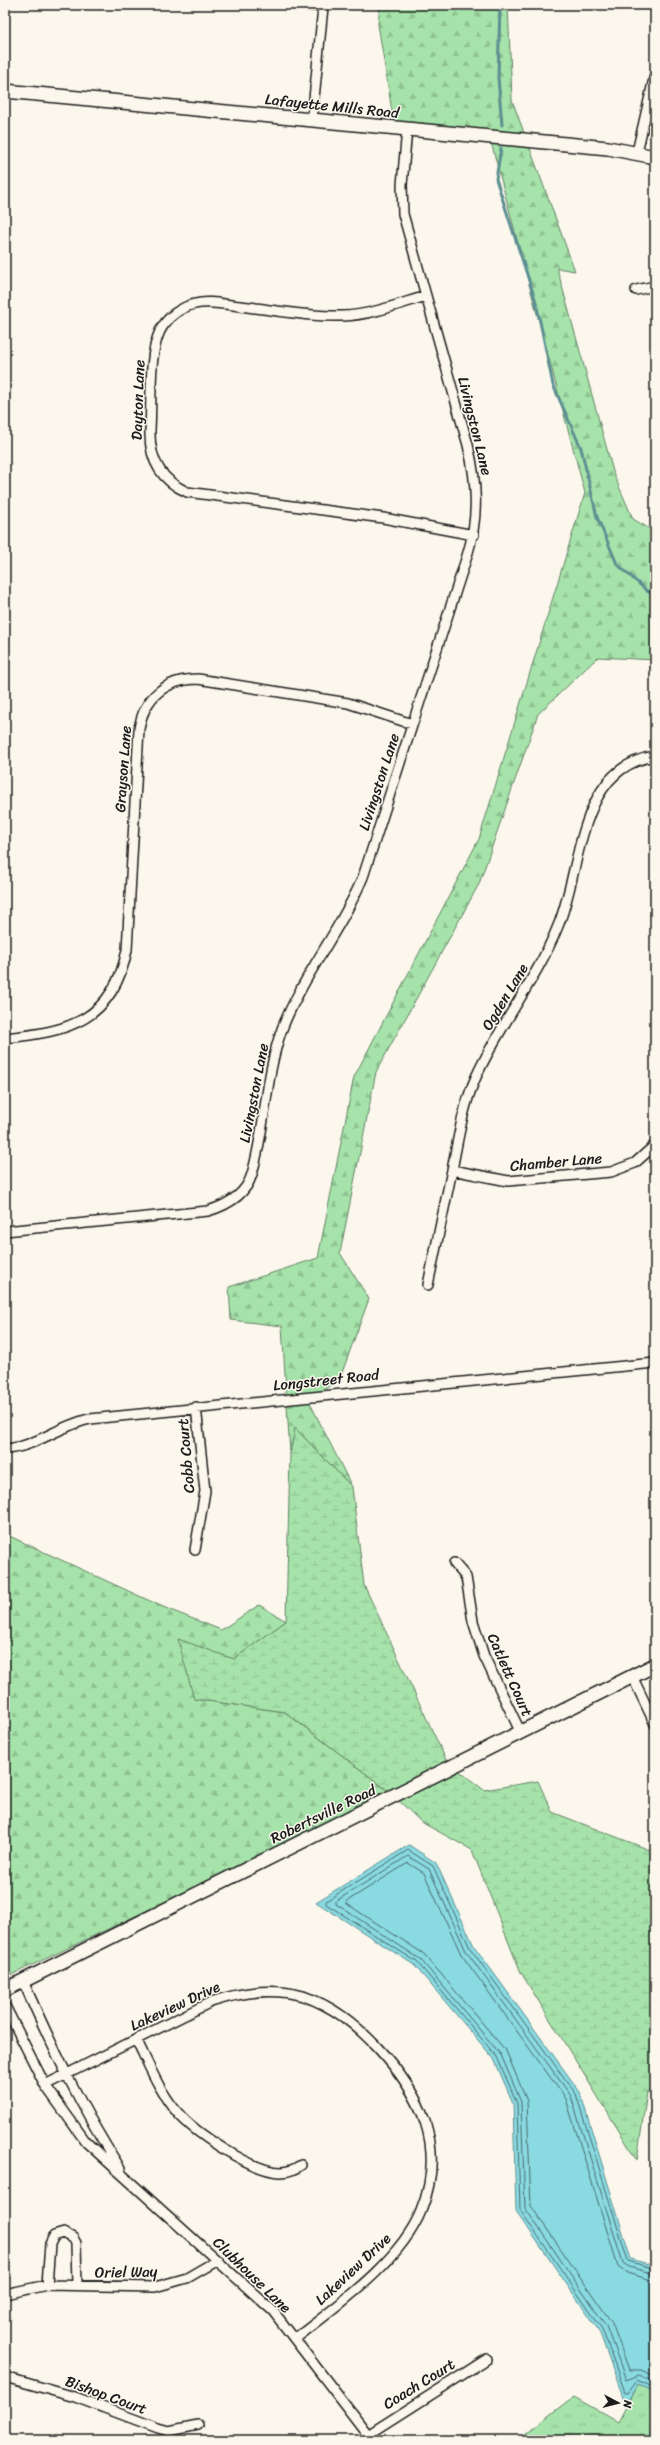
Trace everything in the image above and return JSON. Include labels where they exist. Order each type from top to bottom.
[{"type":"street","points":[[307,5],[323,6],[312,119]]},
{"type":"street","points":[[637,152],[655,74]]},
{"type":"street","name":"Lafayette Mills Road","points":[[5,91],[312,119],[637,152],[655,157]]},
{"type":"street","name":"Livingston Lane","points":[[5,1231],[208,1211],[223,1206],[245,1189],[253,1172],[270,1069],[283,1028],[296,1000],[354,899],[474,535],[476,501],[473,467],[403,214],[402,185],[407,129]]},
{"type":"street","points":[[636,290],[655,286]]},
{"type":"street","name":"Dayton Lane","points":[[426,296],[382,309],[346,316],[316,315],[204,302],[181,309],[167,320],[156,341],[150,436],[152,455],[155,465],[166,479],[188,492],[383,518],[474,535]]},
{"type":"street","name":"Grayson Lane","points":[[5,1038],[43,1034],[74,1025],[98,1008],[120,977],[127,950],[139,729],[142,714],[148,702],[160,690],[176,681],[198,679],[348,703],[412,724]]},
{"type":"street","name":"Ogden Lane","points":[[428,1285],[463,1118],[476,1078],[489,1051],[544,958],[559,925],[569,894],[591,807],[605,784],[614,776],[639,760],[655,756]]},
{"type":"street","name":"Chamber Lane","points":[[452,1170],[508,1181],[611,1172],[635,1163],[654,1147]]},
{"type":"street","name":"Longstreet Road","points":[[5,1449],[28,1444],[67,1425],[90,1418],[655,1363]]},
{"type":"street","name":"Cobb Court","points":[[195,1550],[205,1491],[196,1407]]},
{"type":"street","name":"Catlett Court","points":[[454,1562],[466,1577],[473,1621],[484,1656],[520,1731]]},
{"type":"street","name":"Robertsville Road","points":[[5,1990],[320,1834],[520,1731],[655,1665]]},
{"type":"street","points":[[632,1676],[655,1724]]},
{"type":"street","name":"Clubhouse Lane","points":[[24,1981],[105,2146],[128,2181]]},
{"type":"street","name":"Lakeview Drive","points":[[45,2084],[224,1998],[261,1991],[294,1994],[324,2004],[351,2021],[395,2066],[416,2097],[428,2132],[430,2152],[428,2190],[417,2220],[394,2253],[340,2303],[296,2339]]},
{"type":"street","name":"Clubhouse Lane","points":[[5,2006],[45,2084],[86,2142],[273,2311],[296,2339],[366,2438]]},
{"type":"street","points":[[136,2039],[170,2103],[188,2124],[204,2137],[266,2170],[283,2172],[301,2165]]},
{"type":"street","name":"Oriel Way","points":[[47,2285],[50,2244],[54,2236],[64,2233],[74,2238],[76,2243],[77,2286]]},
{"type":"street","name":"Oriel Way","points":[[5,2294],[47,2285],[155,2287],[187,2278],[218,2260]]},
{"type":"street","name":"Coach Court","points":[[366,2438],[486,2359]]},
{"type":"street","name":"Bishop Court","points":[[5,2377],[75,2398],[170,2431],[198,2425]]},
{"type":"green space","points":[[380,5],[508,5],[512,100],[575,271],[557,268],[614,475],[633,519],[655,532],[655,660],[598,657],[538,714],[479,884],[376,1072],[340,1253],[369,1299],[340,1378],[309,1401],[352,1487],[296,1429],[290,1454],[282,1326],[231,1320],[229,1287],[318,1258],[354,1077],[479,839],[585,493],[491,142],[395,130],[378,24]]},
{"type":"green space","points":[[295,1428],[352,1487],[364,1585],[447,1762],[484,1790],[538,1781],[552,1812],[655,1852],[655,2094],[647,2092],[637,2160],[520,1971],[472,1850],[421,1822],[390,1792],[285,1712],[194,1699],[178,1639],[234,1659],[286,1621],[290,1454]]},
{"type":"green space","points":[[5,1534],[163,1607],[221,1630],[259,1605],[286,1621],[234,1659],[194,1699],[285,1712],[390,1792],[247,1863],[5,1978]]},
{"type":"green space","points":[[638,2384],[655,2392],[655,2440],[518,2440],[574,2397],[618,2422]]},
{"type":"water","points":[[409,1845],[436,1863],[474,1946],[580,2092],[631,2259],[655,2266],[655,2392],[638,2384],[626,2405],[599,2331],[516,2211],[513,2103],[494,2059],[414,1965],[316,1902]]},
{"type":"waterway","points":[[500,5],[498,78],[502,125]]},
{"type":"waterway","points":[[501,148],[496,179],[536,302],[553,385],[581,448],[597,517],[617,564],[647,591],[655,594]]}]
